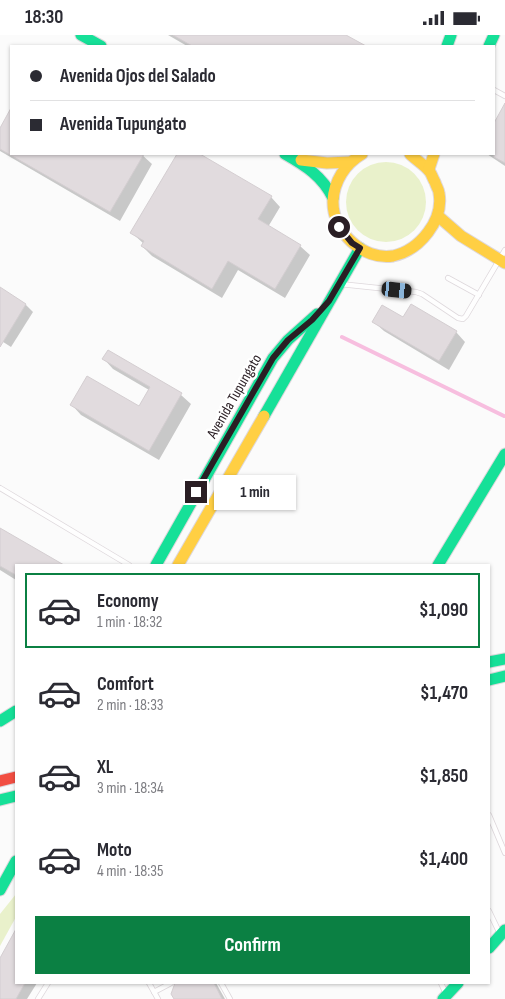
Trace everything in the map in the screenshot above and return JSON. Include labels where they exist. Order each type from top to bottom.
[{"type":"main road","points":[[81,35],[98,45]]},
{"type":"main road","points":[[360,155],[350,162],[338,178],[333,198],[333,208],[339,227],[352,243],[378,255],[398,254],[416,247],[430,233],[438,215],[439,191],[429,169],[412,155]]},
{"type":"main road","points":[[429,169],[434,155]]},
{"type":"main road","points":[[289,156],[327,163],[350,162]]},
{"type":"main road","points":[[289,156],[305,164],[323,180],[333,198]]},
{"type":"main road","points":[[438,215],[447,227],[456,233],[503,257]]},
{"type":"main road","name":"Avenida Tupungato","points":[[179,564],[360,248]]},
{"type":"main road","name":"Avenida Tupungato","points":[[157,564],[273,358],[288,340],[312,320],[329,301]]},
{"type":"main road","points":[[439,564],[505,454]]},
{"type":"main road","points":[[490,663],[505,659]]},
{"type":"main road","points":[[490,680],[505,676]]},
{"type":"main road","points":[[0,721],[15,712]]},
{"type":"main road","points":[[0,781],[15,777]]},
{"type":"main road","points":[[0,800],[15,796]]},
{"type":"main road","points":[[0,890],[15,863]]},
{"type":"main road","points":[[490,947],[503,933]]},
{"type":"main road","points":[[445,997],[457,984]]},
{"type":"lane","points":[[339,284],[422,294],[462,319],[466,316],[503,257]]},
{"type":"lane","points":[[448,278],[478,295]]},
{"type":"lane","points":[[0,488],[127,564]]},
{"type":"lane","points":[[490,817],[505,853]]},
{"type":"lane","points":[[490,913],[503,933]]},
{"type":"lane","points":[[38,999],[47,984]]},
{"type":"lane","points":[[150,984],[158,999]]},
{"type":"lane","points":[[154,992],[169,984]]},
{"type":"lane","points":[[222,984],[230,999]]},
{"type":"lane","points":[[441,984],[445,997]]},
{"type":"green space","points":[[386,162],[401,165],[414,174],[423,187],[426,202],[423,217],[414,230],[401,239],[386,242],[371,239],[358,230],[349,217],[346,202],[349,187],[358,174],[371,165]]},
{"type":"green space","points":[[15,895],[15,919],[0,946],[0,914]]},
{"type":"building","points":[[173,35],[346,35],[364,45],[190,45]]},
{"type":"building","points":[[505,103],[505,163],[494,157],[495,121]]},
{"type":"building","points":[[10,110],[10,155],[0,149],[0,128]]},
{"type":"building","points":[[10,155],[143,155],[110,212]]},
{"type":"building","points":[[176,155],[202,155],[272,196],[258,219],[301,245],[275,289],[228,261],[212,289],[141,246],[144,241],[130,233]]},
{"type":"building","points":[[0,287],[26,304],[0,347]]},
{"type":"building","points":[[411,304],[457,331],[439,361],[372,322],[382,305],[403,317]]},
{"type":"building","points":[[108,350],[182,393],[149,451],[70,405],[87,376],[139,406],[150,387],[102,359]]},
{"type":"building","points":[[0,528],[62,564],[15,564],[15,574],[0,566]]},
{"type":"building","points":[[15,931],[15,984],[24,984],[16,999],[0,999],[0,958]]},
{"type":"building","points":[[175,984],[214,984],[222,999],[174,999],[171,994]]},
{"type":"waterway","points":[[342,337],[504,416]]},
{"type":"traffic: fast","points":[[81,35],[99,45]]},
{"type":"traffic: fast","points":[[447,45],[451,35]]},
{"type":"traffic: fast","points":[[489,45],[494,35]]},
{"type":"traffic: fast","points":[[287,155],[313,172],[329,190],[333,198]]},
{"type":"traffic: fast","points":[[264,416],[360,248]]},
{"type":"traffic: fast","points":[[157,564],[273,358],[288,340],[317,314]]},
{"type":"traffic: fast","points":[[439,564],[505,454]]},
{"type":"traffic: fast","points":[[490,662],[505,659]]},
{"type":"traffic: fast","points":[[490,680],[505,676]]},
{"type":"traffic: fast","points":[[0,721],[15,712]]},
{"type":"traffic: fast","points":[[0,800],[15,796]]},
{"type":"traffic: fast","points":[[0,890],[15,863]]},
{"type":"traffic: fast","points":[[490,947],[505,930]]},
{"type":"traffic: fast","points":[[443,999],[457,984]]},
{"type":"traffic: slow","points":[[360,155],[350,163],[338,180],[333,201],[334,212],[338,223],[351,242],[371,254],[382,256],[393,256],[403,253],[421,241],[434,223],[438,213],[439,193],[431,173],[411,155]]},
{"type":"traffic: slow","points":[[429,169],[434,155]]},
{"type":"traffic: slow","points":[[301,160],[327,163],[350,162]]},
{"type":"traffic: slow","points":[[438,216],[461,236],[505,263]]},
{"type":"traffic: slow","points":[[179,564],[264,416]]},
{"type":"traffic: jam","points":[[0,781],[15,777]]},
{"type":"route","points":[[196,492],[273,358],[288,340],[312,320],[329,301],[360,248],[352,243],[339,227]]}]
